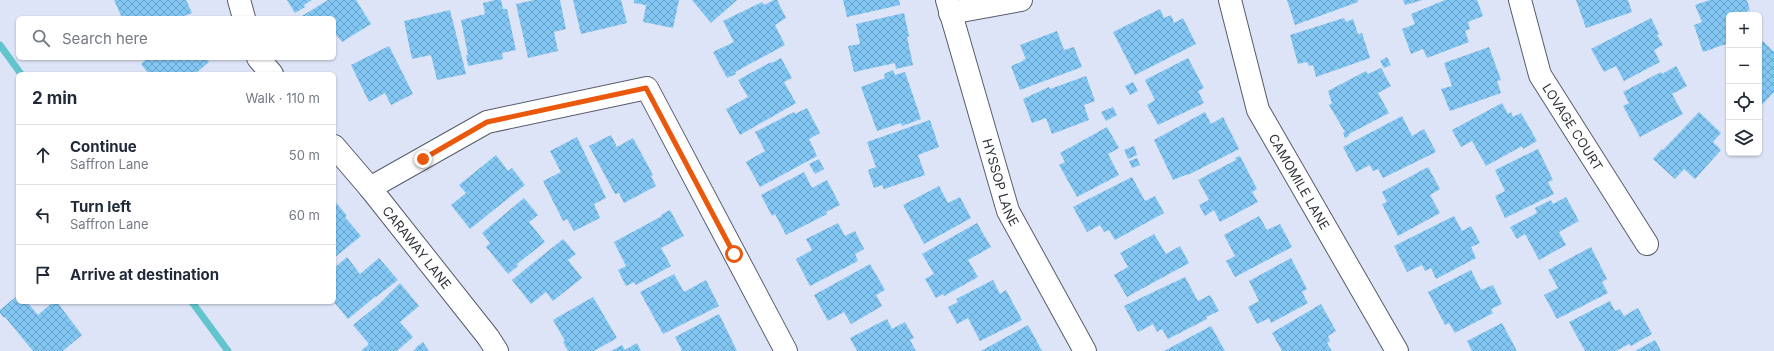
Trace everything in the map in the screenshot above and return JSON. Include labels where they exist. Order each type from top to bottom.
[{"type":"street","points":[[239,0],[243,16]]},
{"type":"street","points":[[949,7],[1022,0]]},
{"type":"street","name":"CAMOMILE LANE","points":[[1230,0],[1258,110],[1398,351]]},
{"type":"street","name":"LOVAGE COURT","points":[[1520,0],[1540,75],[1647,244]]},
{"type":"street","name":"HYSSOP LANE","points":[[949,7],[1008,211],[1085,351]]},
{"type":"street","points":[[260,60],[270,72]]},
{"type":"street","points":[[370,188],[487,122],[646,88],[786,351]]},
{"type":"street","name":"CARAWAY LANE","points":[[336,148],[370,188],[488,337],[497,351]]},
{"type":"building","points":[[114,0],[186,0],[192,13],[184,16],[121,16]]},
{"type":"building","points":[[287,0],[312,0],[304,5],[305,7],[295,13]]},
{"type":"building","points":[[328,0],[356,0],[371,24],[342,42],[336,34],[336,16],[302,16]]},
{"type":"building","points":[[501,0],[503,9],[507,9],[516,50],[502,53],[503,59],[468,66],[466,55],[468,55],[461,20],[485,14],[483,3]]},
{"type":"building","points":[[534,0],[560,0],[566,29],[554,32],[558,51],[528,58],[516,4]]},
{"type":"building","points":[[573,0],[621,0],[627,23],[581,34]]},
{"type":"building","points":[[634,0],[679,0],[673,28],[643,22],[646,5],[634,3]]},
{"type":"building","points":[[692,0],[737,0],[711,23]]},
{"type":"building","points":[[777,0],[786,18],[775,25],[785,45],[735,72],[736,74],[727,78],[713,52],[734,42],[723,21],[762,2],[764,5]]},
{"type":"building","points":[[843,0],[899,0],[900,5],[847,17]]},
{"type":"building","points":[[1287,0],[1358,0],[1358,2],[1295,25]]},
{"type":"building","points":[[1403,0],[1423,0],[1405,5]]},
{"type":"building","points":[[1445,0],[1477,0],[1483,16],[1468,22],[1470,29],[1465,31],[1469,42],[1427,58],[1423,49],[1411,54],[1402,29],[1415,24],[1411,14]]},
{"type":"building","points":[[1576,0],[1628,0],[1632,12],[1586,28]]},
{"type":"building","points":[[1710,0],[1747,0],[1750,10],[1747,12],[1726,12],[1726,44],[1703,52],[1694,25],[1702,22],[1695,5]]},
{"type":"building","points":[[1160,9],[1164,18],[1171,15],[1174,23],[1183,18],[1196,44],[1135,75],[1113,32]]},
{"type":"building","points":[[450,10],[466,74],[437,80],[431,55],[412,59],[404,21]]},
{"type":"building","points":[[904,13],[913,65],[896,69],[895,63],[854,72],[848,46],[860,44],[856,24]]},
{"type":"building","points":[[1344,18],[1346,22],[1353,19],[1358,34],[1362,33],[1370,58],[1316,77],[1313,65],[1309,66],[1307,62],[1298,64],[1290,35]]},
{"type":"building","points":[[1651,18],[1659,34],[1657,35],[1663,45],[1654,50],[1660,62],[1624,81],[1616,66],[1604,72],[1591,49]]},
{"type":"building","points":[[1057,31],[1064,50],[1074,47],[1082,67],[1020,90],[1011,66],[1026,59],[1020,45]]},
{"type":"building","points":[[1763,41],[1774,52],[1774,92],[1762,105],[1762,48]]},
{"type":"building","points":[[389,46],[413,94],[391,105],[385,93],[369,102],[351,65]]},
{"type":"building","points":[[1489,47],[1501,80],[1497,81],[1501,93],[1450,111],[1441,89],[1452,86],[1444,63]]},
{"type":"building","points":[[1387,57],[1391,65],[1384,68],[1380,61]]},
{"type":"building","points":[[781,58],[792,78],[784,82],[796,103],[740,135],[726,109],[748,97],[738,80]]},
{"type":"building","points":[[1188,58],[1204,88],[1198,91],[1204,103],[1158,125],[1147,105],[1155,100],[1145,80]]},
{"type":"building","points":[[146,60],[208,60],[209,62],[197,72],[147,72],[141,64]]},
{"type":"building","points":[[1676,66],[1687,86],[1672,94],[1683,114],[1640,137],[1623,106],[1629,103],[1623,92],[1661,72],[1662,74]]},
{"type":"building","points":[[1381,68],[1391,86],[1378,93],[1389,113],[1349,134],[1349,136],[1345,138],[1343,133],[1345,132],[1329,105],[1334,102],[1332,103],[1328,91],[1366,71],[1368,74]]},
{"type":"building","points":[[893,70],[895,75],[905,72],[921,119],[902,126],[901,123],[877,131],[861,87],[885,78],[884,74]]},
{"type":"building","points":[[1086,76],[1095,101],[1084,105],[1089,120],[1052,134],[1046,118],[1032,123],[1023,99],[1049,87],[1050,89]]},
{"type":"building","points":[[1133,82],[1138,91],[1130,95],[1125,86]]},
{"type":"building","points":[[1502,103],[1508,114],[1511,112],[1513,117],[1521,113],[1537,141],[1523,149],[1522,146],[1486,166],[1472,141],[1461,147],[1452,130]]},
{"type":"building","points":[[1113,107],[1117,115],[1106,121],[1101,112]]},
{"type":"building","points":[[807,108],[820,133],[809,139],[817,156],[760,187],[746,162],[765,151],[755,132],[794,112],[795,114]]},
{"type":"building","points":[[1205,112],[1211,124],[1223,117],[1239,149],[1188,175],[1173,180],[1154,140]]},
{"type":"building","points":[[1699,112],[1721,133],[1713,142],[1721,150],[1695,179],[1684,169],[1675,179],[1653,159]]},
{"type":"building","points":[[1402,116],[1412,136],[1424,129],[1436,152],[1383,178],[1378,169],[1373,171],[1370,165],[1356,172],[1343,147]]},
{"type":"building","points":[[930,120],[939,147],[918,155],[925,175],[884,189],[882,185],[874,188],[868,170],[876,167],[867,142]]},
{"type":"building","points":[[1107,127],[1119,148],[1108,154],[1119,175],[1077,197],[1059,165],[1065,162],[1060,153]]},
{"type":"building","points":[[611,135],[617,147],[633,138],[653,175],[651,176],[656,186],[624,203],[619,193],[615,194],[589,146]]},
{"type":"building","points":[[577,137],[606,198],[594,204],[600,218],[574,231],[567,219],[563,221],[543,181],[561,172],[550,151]]},
{"type":"building","points":[[1134,146],[1137,155],[1128,159],[1124,150]]},
{"type":"building","points":[[1538,149],[1553,180],[1548,182],[1554,194],[1505,218],[1495,196],[1505,191],[1495,170]]},
{"type":"building","points":[[496,155],[508,171],[512,168],[525,185],[470,229],[451,205],[466,193],[459,185]]},
{"type":"building","points":[[1240,156],[1257,189],[1252,192],[1258,202],[1220,222],[1214,210],[1205,216],[1199,205],[1209,200],[1198,180],[1236,160],[1235,158]]},
{"type":"building","points":[[1137,158],[1140,165],[1132,168],[1129,161]]},
{"type":"building","points":[[819,159],[824,169],[815,174],[809,164]]},
{"type":"building","points":[[1428,167],[1440,189],[1430,195],[1440,213],[1398,236],[1382,204],[1387,202],[1382,192]]},
{"type":"building","points":[[804,172],[812,188],[827,180],[840,205],[826,212],[827,214],[786,235],[775,214],[772,216],[761,195]]},
{"type":"building","points":[[1132,177],[1145,201],[1155,196],[1164,213],[1115,240],[1109,230],[1104,232],[1100,225],[1087,232],[1073,207]]},
{"type":"building","points":[[939,186],[948,203],[960,197],[971,218],[924,244],[903,205]]},
{"type":"building","points":[[1566,197],[1579,221],[1559,232],[1566,245],[1539,260],[1525,234],[1517,239],[1510,227],[1537,213],[1535,208],[1551,200],[1553,204]]},
{"type":"building","points":[[524,198],[538,215],[529,222],[545,242],[517,264],[518,266],[508,274],[486,247],[490,243],[482,233]]},
{"type":"building","points":[[336,202],[347,216],[345,217],[361,236],[336,256]]},
{"type":"building","points":[[670,210],[684,236],[661,248],[671,266],[636,285],[634,282],[626,286],[618,270],[626,266],[614,242],[662,216],[661,215]]},
{"type":"building","points":[[1259,216],[1267,230],[1280,224],[1292,247],[1235,277],[1226,261],[1235,256],[1224,235]]},
{"type":"building","points":[[1454,216],[1462,231],[1471,226],[1480,243],[1471,247],[1476,258],[1436,279],[1431,268],[1425,271],[1422,265],[1407,272],[1394,246]]},
{"type":"building","points":[[838,223],[845,236],[855,231],[864,249],[855,254],[858,261],[810,286],[796,259],[812,250],[806,239]]},
{"type":"building","points":[[977,223],[991,247],[968,260],[978,277],[944,296],[943,294],[936,298],[925,279],[934,274],[922,254]]},
{"type":"building","points":[[1154,234],[1166,254],[1180,246],[1189,263],[1127,297],[1114,275],[1128,267],[1120,253]]},
{"type":"building","points":[[563,239],[576,254],[568,260],[582,278],[553,301],[546,292],[531,304],[512,280]]},
{"type":"building","points":[[1591,247],[1607,279],[1602,282],[1608,293],[1557,319],[1544,295],[1558,288],[1548,270]]},
{"type":"building","points":[[347,257],[360,274],[379,258],[398,280],[348,319],[336,304],[336,266]]},
{"type":"building","points":[[1291,258],[1307,289],[1302,292],[1308,303],[1271,323],[1269,318],[1257,324],[1248,307],[1259,301],[1249,281]]},
{"type":"building","points":[[870,264],[885,290],[876,295],[882,306],[851,324],[844,312],[828,321],[814,295]]},
{"type":"building","points":[[1471,270],[1481,290],[1493,285],[1502,304],[1491,309],[1493,313],[1455,333],[1449,323],[1445,325],[1428,292]]},
{"type":"building","points":[[674,274],[684,292],[706,280],[719,306],[663,334],[640,292]]},
{"type":"building","points":[[1185,277],[1198,301],[1210,295],[1219,311],[1206,317],[1207,319],[1168,339],[1162,329],[1157,332],[1153,324],[1138,332],[1124,306]]},
{"type":"building","points":[[993,280],[1000,294],[1006,290],[1022,320],[980,341],[968,318],[957,324],[948,307],[958,302],[956,299]]},
{"type":"building","points":[[400,283],[419,306],[400,322],[413,337],[397,351],[361,351],[369,344],[353,325],[379,304]]},
{"type":"building","points":[[16,297],[16,304],[29,304],[38,315],[51,304],[59,304],[82,335],[63,351],[33,351],[5,317],[3,317],[0,310]]},
{"type":"building","points":[[593,297],[617,338],[594,351],[568,351],[563,342],[565,341],[553,320]]},
{"type":"building","points":[[1610,301],[1615,311],[1620,309],[1624,316],[1638,308],[1652,334],[1631,346],[1629,344],[1616,351],[1585,351],[1569,322]]},
{"type":"building","points":[[1321,304],[1336,331],[1328,336],[1330,341],[1327,343],[1332,351],[1282,351],[1272,333]]},
{"type":"building","points":[[719,314],[737,351],[680,351],[682,350],[675,337]]},
{"type":"building","points":[[887,319],[892,329],[905,322],[914,338],[910,340],[916,351],[857,351],[850,338]]},
{"type":"building","points":[[1502,323],[1517,351],[1472,351],[1467,341]]},
{"type":"building","points":[[1028,325],[1042,351],[981,351]]},
{"type":"building","points":[[1211,326],[1225,351],[1164,351]]},
{"type":"building","points":[[1655,340],[1661,351],[1635,351]]},
{"type":"building","points":[[423,342],[429,351],[413,351],[416,349],[415,348]]},
{"type":"building","points":[[637,343],[641,351],[611,351],[622,345],[625,350]]},
{"type":"waterway","points":[[0,45],[20,72]]},
{"type":"waterway","points":[[193,304],[228,351]]},
{"type":"route","points":[[423,159],[487,122],[646,88],[734,254]]}]
